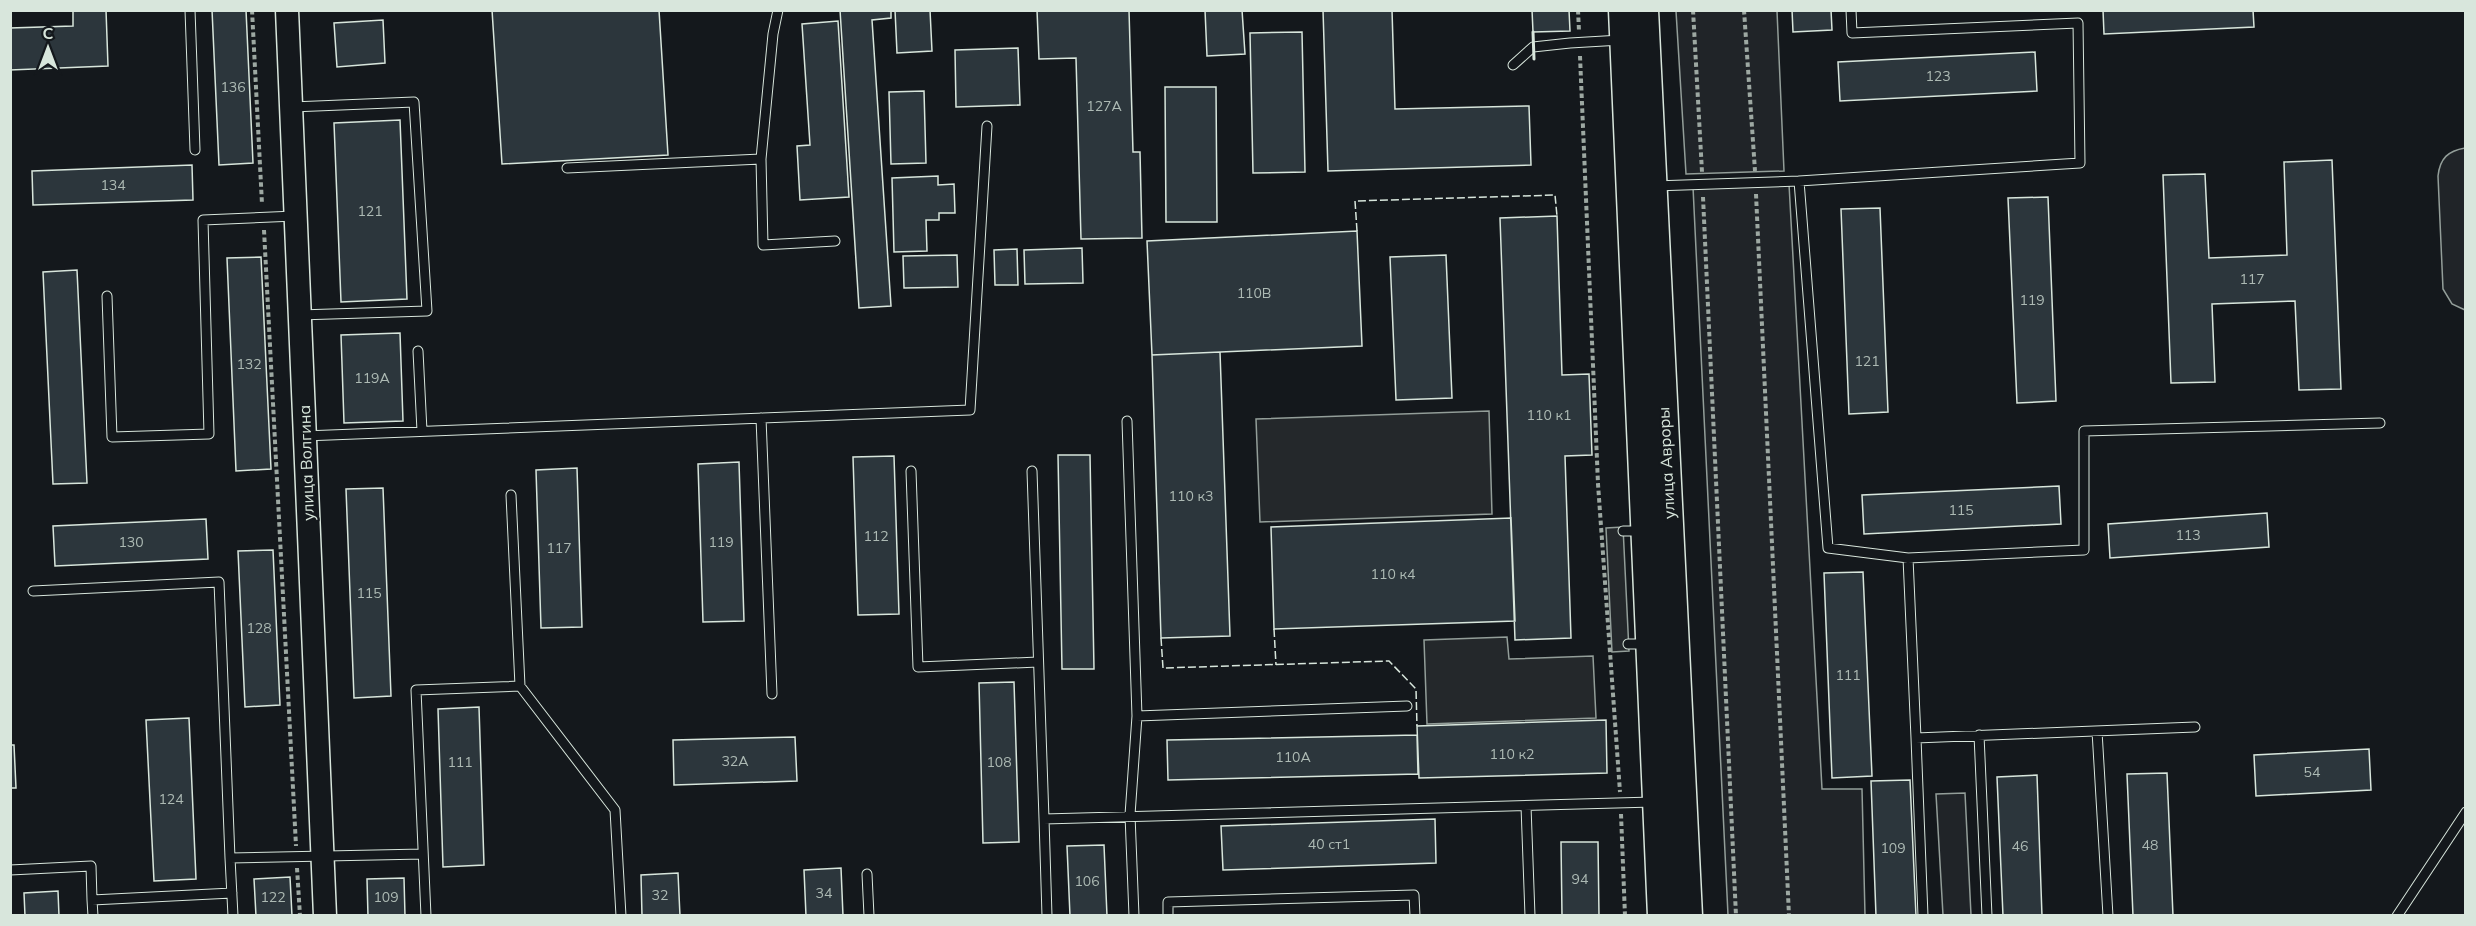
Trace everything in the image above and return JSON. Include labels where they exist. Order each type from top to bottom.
[{"type":"main road","name":"улица Авроры","points":[[1623,10],[1634,531],[1639,644],[1657,802],[1662,915]]},
{"type":"main road","name":"улица Авроры","points":[[1644,10],[1688,915]]},
{"type":"street","name":"улица Волгина","points":[[286,10],[324,915]]},
{"type":"lane","points":[[190,10],[195,150]]},
{"type":"lane","points":[[778,10],[773,34],[761,159],[763,245],[835,241]]},
{"type":"lane","points":[[1653,186],[1799,181],[2080,163],[2078,23],[1852,33],[1851,10]]},
{"type":"lane","points":[[1513,65],[1533,47],[1624,40]]},
{"type":"lane","points":[[291,107],[414,102],[427,311],[299,315]]},
{"type":"lane","points":[[304,436],[970,410],[987,126]]},
{"type":"lane","points":[[567,168],[761,159]]},
{"type":"lane","points":[[1799,181],[1828,548],[1908,558],[2084,550],[2084,431],[2380,423]]},
{"type":"lane","points":[[107,297],[112,437],[209,435],[203,220],[295,216]]},
{"type":"lane","points":[[418,351],[423,431]]},
{"type":"lane","points":[[761,418],[772,694]]},
{"type":"lane","points":[[1127,421],[1137,716],[1130,815],[1134,915]]},
{"type":"lane","points":[[911,471],[918,667],[1038,662]]},
{"type":"lane","points":[[1032,471],[1047,915]]},
{"type":"lane","points":[[511,495],[520,686],[615,810],[621,915]]},
{"type":"lane","points":[[1908,558],[1923,915]]},
{"type":"lane","points":[[33,591],[219,582],[233,915]]},
{"type":"lane","points":[[426,915],[416,690],[520,686]]},
{"type":"lane","points":[[1137,716],[1407,706]]},
{"type":"lane","points":[[1916,738],[2195,727]]},
{"type":"lane","points":[[2097,731],[2108,915]]},
{"type":"lane","points":[[1979,735],[1987,915]]},
{"type":"lane","points":[[1044,819],[1657,802]]},
{"type":"lane","points":[[1526,806],[1530,915]]},
{"type":"lane","points":[[2397,915],[2466,812]]},
{"type":"lane","points":[[230,858],[423,854]]},
{"type":"lane","points":[[10,870],[91,866],[93,915]]},
{"type":"lane","points":[[867,874],[869,915]]},
{"type":"lane","points":[[92,900],[232,893]]},
{"type":"lane","points":[[1168,915],[1168,902],[1414,895],[1415,915]]},
{"type":"path","points":[[252,10],[300,915]]},
{"type":"path","points":[[1578,10],[1598,484],[1621,802],[1625,915]]},
{"type":"path","points":[[1693,10],[1736,915]]},
{"type":"path","points":[[1744,10],[1756,182],[1789,915]]},
{"type":"shaded area","points":[[1676,11],[1777,11],[1784,171],[1686,174]]},
{"type":"shaded area","points":[[2466,148],[2465,310],[2452,304],[2443,289],[2438,176],[2446,156]]},
{"type":"shaded area","points":[[1789,184],[1822,789],[1862,789],[1865,915],[1728,915],[1693,187]]},
{"type":"shaded area","points":[[1489,411],[1492,514],[1260,522],[1256,419]]},
{"type":"shaded area","points":[[1623,527],[1629,651],[1612,652],[1606,528]]},
{"type":"shaded area","points":[[1507,637],[1509,659],[1593,656],[1596,718],[1427,724],[1424,640]]},
{"type":"shaded area","points":[[1965,793],[1971,915],[1943,915],[1936,794]]},
{"type":"building","points":[[73,10],[106,10],[108,66],[10,70],[10,28],[73,26]]},
{"type":"building","points":[[212,10],[246,10],[253,163],[219,165]]},
{"type":"building","points":[[492,10],[659,10],[668,155],[502,164]]},
{"type":"building","points":[[840,10],[891,10],[891,18],[872,20],[891,306],[859,308]]},
{"type":"building","points":[[895,10],[930,10],[932,51],[897,53]]},
{"type":"building","points":[[1037,10],[1129,10],[1133,152],[1140,152],[1142,238],[1081,239],[1076,58],[1039,59]]},
{"type":"building","points":[[1205,10],[1242,10],[1245,54],[1207,56]]},
{"type":"building","points":[[1323,10],[1392,10],[1395,109],[1529,106],[1531,165],[1328,171]]},
{"type":"building","points":[[1532,10],[1569,10],[1570,31],[1533,32]]},
{"type":"building","points":[[1792,10],[1831,10],[1832,30],[1793,32]]},
{"type":"building","points":[[2103,10],[2253,10],[2254,27],[2104,34]]},
{"type":"building","points":[[383,20],[385,63],[337,67],[334,23]]},
{"type":"building","points":[[838,21],[849,197],[800,200],[797,146],[810,145],[802,24]]},
{"type":"building","points":[[1302,32],[1305,172],[1253,173],[1250,33]]},
{"type":"building","points":[[1018,48],[1020,105],[956,107],[955,50]]},
{"type":"building","points":[[2035,52],[2037,91],[1840,101],[1838,62]]},
{"type":"building","points":[[1165,87],[1216,87],[1217,222],[1166,222]]},
{"type":"building","points":[[924,91],[926,163],[891,164],[889,92]]},
{"type":"building","points":[[400,120],[407,299],[341,302],[334,123]]},
{"type":"building","points":[[2332,160],[2341,389],[2299,390],[2295,301],[2212,304],[2215,382],[2171,383],[2163,175],[2205,174],[2209,258],[2287,255],[2284,162]]},
{"type":"building","points":[[192,165],[193,200],[33,205],[32,171]]},
{"type":"building","points":[[938,176],[938,185],[954,184],[955,213],[939,213],[939,220],[926,220],[927,251],[894,252],[892,178]]},
{"type":"building","points":[[2048,197],[2056,401],[2017,403],[2008,198]]},
{"type":"building","points":[[1880,208],[1888,412],[1849,414],[1841,209]]},
{"type":"building","points":[[1557,216],[1562,375],[1589,374],[1592,455],[1565,456],[1571,638],[1515,640],[1500,218]]},
{"type":"building","points":[[1357,231],[1362,346],[1152,355],[1147,241]]},
{"type":"building","points":[[1082,248],[1083,283],[1025,284],[1024,250]]},
{"type":"building","points":[[1017,249],[1018,285],[995,285],[994,250]]},
{"type":"building","points":[[957,255],[958,287],[904,288],[903,256]]},
{"type":"building","points":[[1446,255],[1452,398],[1396,400],[1390,257]]},
{"type":"building","points":[[261,257],[271,469],[236,471],[227,258]]},
{"type":"building","points":[[77,270],[87,483],[53,484],[43,272]]},
{"type":"building","points":[[400,333],[403,421],[344,423],[341,335]]},
{"type":"building","points":[[1220,352],[1230,636],[1161,638],[1152,355]]},
{"type":"building","points":[[1058,455],[1090,455],[1094,669],[1062,669]]},
{"type":"building","points":[[894,456],[899,614],[858,615],[853,457]]},
{"type":"building","points":[[739,462],[744,621],[703,622],[698,464]]},
{"type":"building","points":[[577,468],[582,627],[541,628],[536,470]]},
{"type":"building","points":[[2059,486],[2061,524],[1864,534],[1862,495]]},
{"type":"building","points":[[383,488],[391,696],[354,698],[346,489]]},
{"type":"building","points":[[2267,513],[2269,547],[2110,558],[2108,524]]},
{"type":"building","points":[[1511,518],[1515,621],[1274,629],[1271,527]]},
{"type":"building","points":[[206,519],[208,559],[55,566],[53,526]]},
{"type":"building","points":[[273,550],[280,705],[245,707],[238,551]]},
{"type":"building","points":[[1863,572],[1872,776],[1832,778],[1824,573]]},
{"type":"building","points":[[1014,682],[1019,842],[983,843],[979,683]]},
{"type":"building","points":[[479,707],[484,865],[443,867],[438,709]]},
{"type":"building","points":[[189,718],[196,879],[154,881],[146,720]]},
{"type":"building","points":[[1606,720],[1607,773],[1419,778],[1417,726]]},
{"type":"building","points":[[1417,735],[1418,774],[1168,780],[1167,740]]},
{"type":"building","points":[[795,737],[797,781],[674,785],[673,740]]},
{"type":"building","points":[[10,745],[14,745],[16,788],[10,788]]},
{"type":"building","points":[[2369,749],[2371,790],[2256,796],[2254,755]]},
{"type":"building","points":[[2167,773],[2173,916],[2133,916],[2127,774]]},
{"type":"building","points":[[2037,775],[2042,916],[2003,916],[1997,777]]},
{"type":"building","points":[[1910,780],[1916,916],[1876,916],[1871,781]]},
{"type":"building","points":[[1435,819],[1436,863],[1223,870],[1221,826]]},
{"type":"building","points":[[1561,842],[1598,842],[1599,916],[1562,916]]},
{"type":"building","points":[[1104,845],[1107,916],[1070,916],[1067,846]]},
{"type":"building","points":[[841,868],[843,916],[806,916],[804,870]]},
{"type":"building","points":[[678,873],[680,916],[642,916],[641,875]]},
{"type":"building","points":[[290,877],[292,916],[256,916],[254,879]]},
{"type":"building","points":[[404,878],[405,916],[368,916],[367,879]]},
{"type":"building","points":[[58,891],[59,916],[25,916],[24,893]]},
{"type":"fence","points":[[1357,231],[1355,201],[1555,195],[1557,216]]},
{"type":"fence","points":[[1274,629],[1276,665]]},
{"type":"fence","points":[[1161,638],[1163,668],[1389,661],[1416,689],[1417,726]]},
{"type":"wall","points":[[1533,32],[1534,59]]}]
